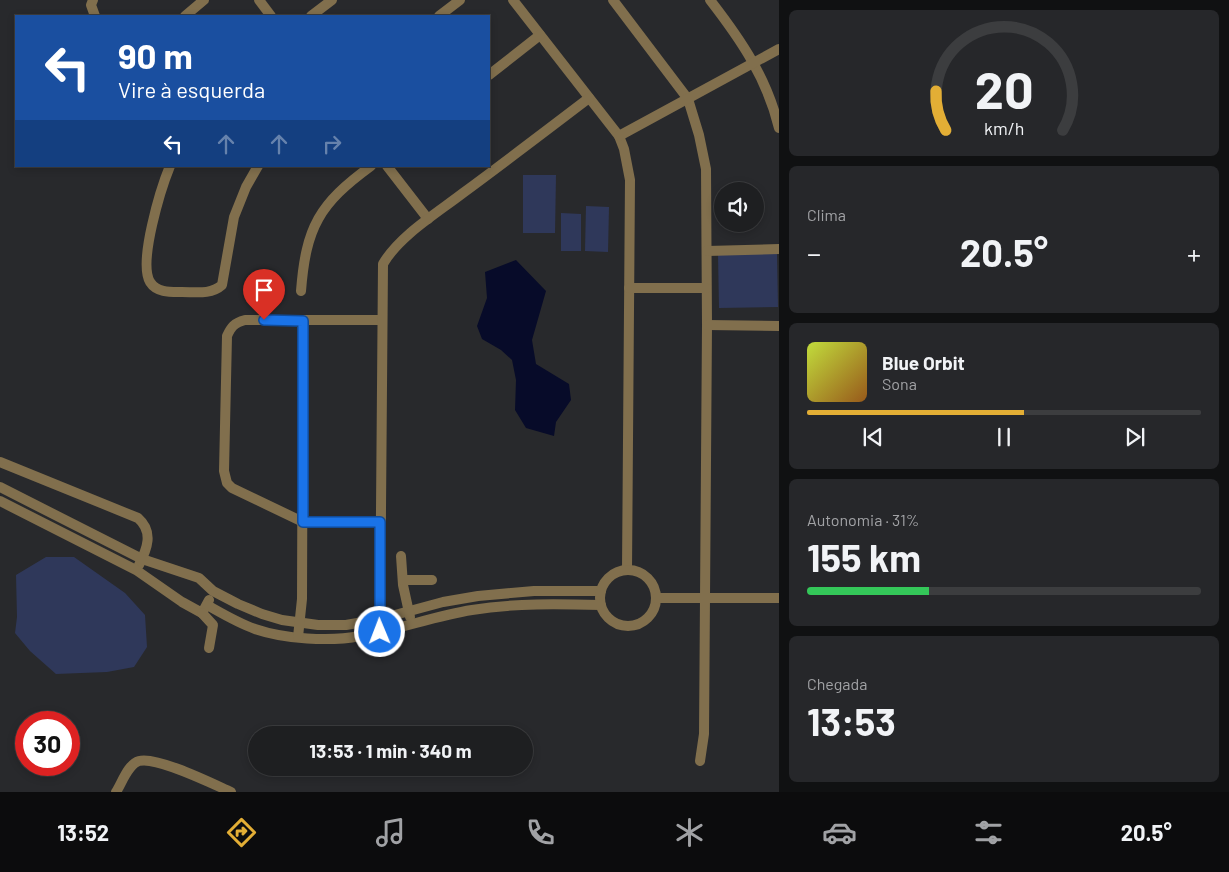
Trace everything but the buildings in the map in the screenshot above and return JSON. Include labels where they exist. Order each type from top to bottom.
[{"type":"street","points":[[93,0],[91,4],[95,15]]},
{"type":"street","points":[[186,15],[204,0]]},
{"type":"street","points":[[259,0],[270,15]]},
{"type":"street","points":[[315,15],[332,0]]},
{"type":"street","points":[[440,15],[460,0]]},
{"type":"street","points":[[513,0],[619,136],[626,156],[630,180],[627,570]]},
{"type":"street","points":[[613,0],[688,99],[699,134],[706,169],[707,324],[704,734],[700,761]]},
{"type":"street","points":[[710,0],[739,38],[755,63],[767,90],[779,128]]},
{"type":"street","points":[[490,74],[540,35]]},
{"type":"street","points":[[619,136],[779,49]]},
{"type":"street","points":[[380,632],[381,320],[383,264],[388,254],[428,219],[589,98]]},
{"type":"street","points":[[170,167],[158,198],[151,229],[148,274],[150,281],[155,287],[161,291],[171,292],[212,292],[222,285],[234,217],[246,187],[257,167]]},
{"type":"street","points":[[301,291],[303,261],[314,224],[336,194],[370,167]]},
{"type":"street","points":[[388,167],[428,219]]},
{"type":"street","points":[[707,251],[779,249]]},
{"type":"street","points":[[629,288],[706,288]]},
{"type":"street","points":[[380,522],[303,522],[232,488],[227,483],[224,471],[227,336],[230,328],[236,322],[245,320],[381,320]]},
{"type":"street","points":[[298,637],[303,522],[303,321]]},
{"type":"street","points":[[707,324],[779,326]]},
{"type":"street","points":[[0,462],[138,518],[144,523],[148,534],[142,559],[136,570]]},
{"type":"street","points":[[0,487],[142,559],[199,578],[213,591],[262,614],[282,620],[346,625],[380,619],[443,602],[502,593],[601,591]]},
{"type":"street","points":[[0,502],[136,570],[182,602],[273,634],[343,639],[473,610],[538,604],[601,605]]},
{"type":"street","points":[[401,556],[408,611],[412,623]]},
{"type":"street","points":[[627,570],[644,575],[655,589],[656,598],[651,615],[636,625],[618,624],[604,613],[601,605],[601,591],[611,576],[618,571],[627,570]]},
{"type":"street","points":[[403,580],[432,580]]},
{"type":"street","points":[[205,609],[213,591]]},
{"type":"street","points":[[656,598],[779,598]]},
{"type":"street","points":[[205,609],[213,625],[209,648]]},
{"type":"street","points":[[116,792],[133,764],[139,761],[147,761],[176,769],[231,792]]},
{"type":"shaded area","points":[[523,175],[556,175],[555,233],[523,233]]},
{"type":"shaded area","points":[[586,206],[609,207],[608,252],[585,251]]},
{"type":"shaded area","points":[[561,213],[581,214],[581,251],[561,251]]},
{"type":"shaded area","points":[[718,254],[777,254],[778,307],[719,308]]},
{"type":"shaded area","points":[[516,260],[546,291],[532,340],[536,364],[569,384],[571,400],[556,422],[554,436],[526,428],[515,410],[516,380],[512,360],[501,350],[482,339],[477,326],[487,298],[485,272]]},
{"type":"shaded area","points":[[46,557],[74,557],[125,593],[145,615],[147,647],[134,667],[107,672],[56,674],[30,651],[15,633],[17,617],[16,575]]},
{"type":"route","points":[[264,320],[303,321],[303,522],[380,522],[380,632]]}]
